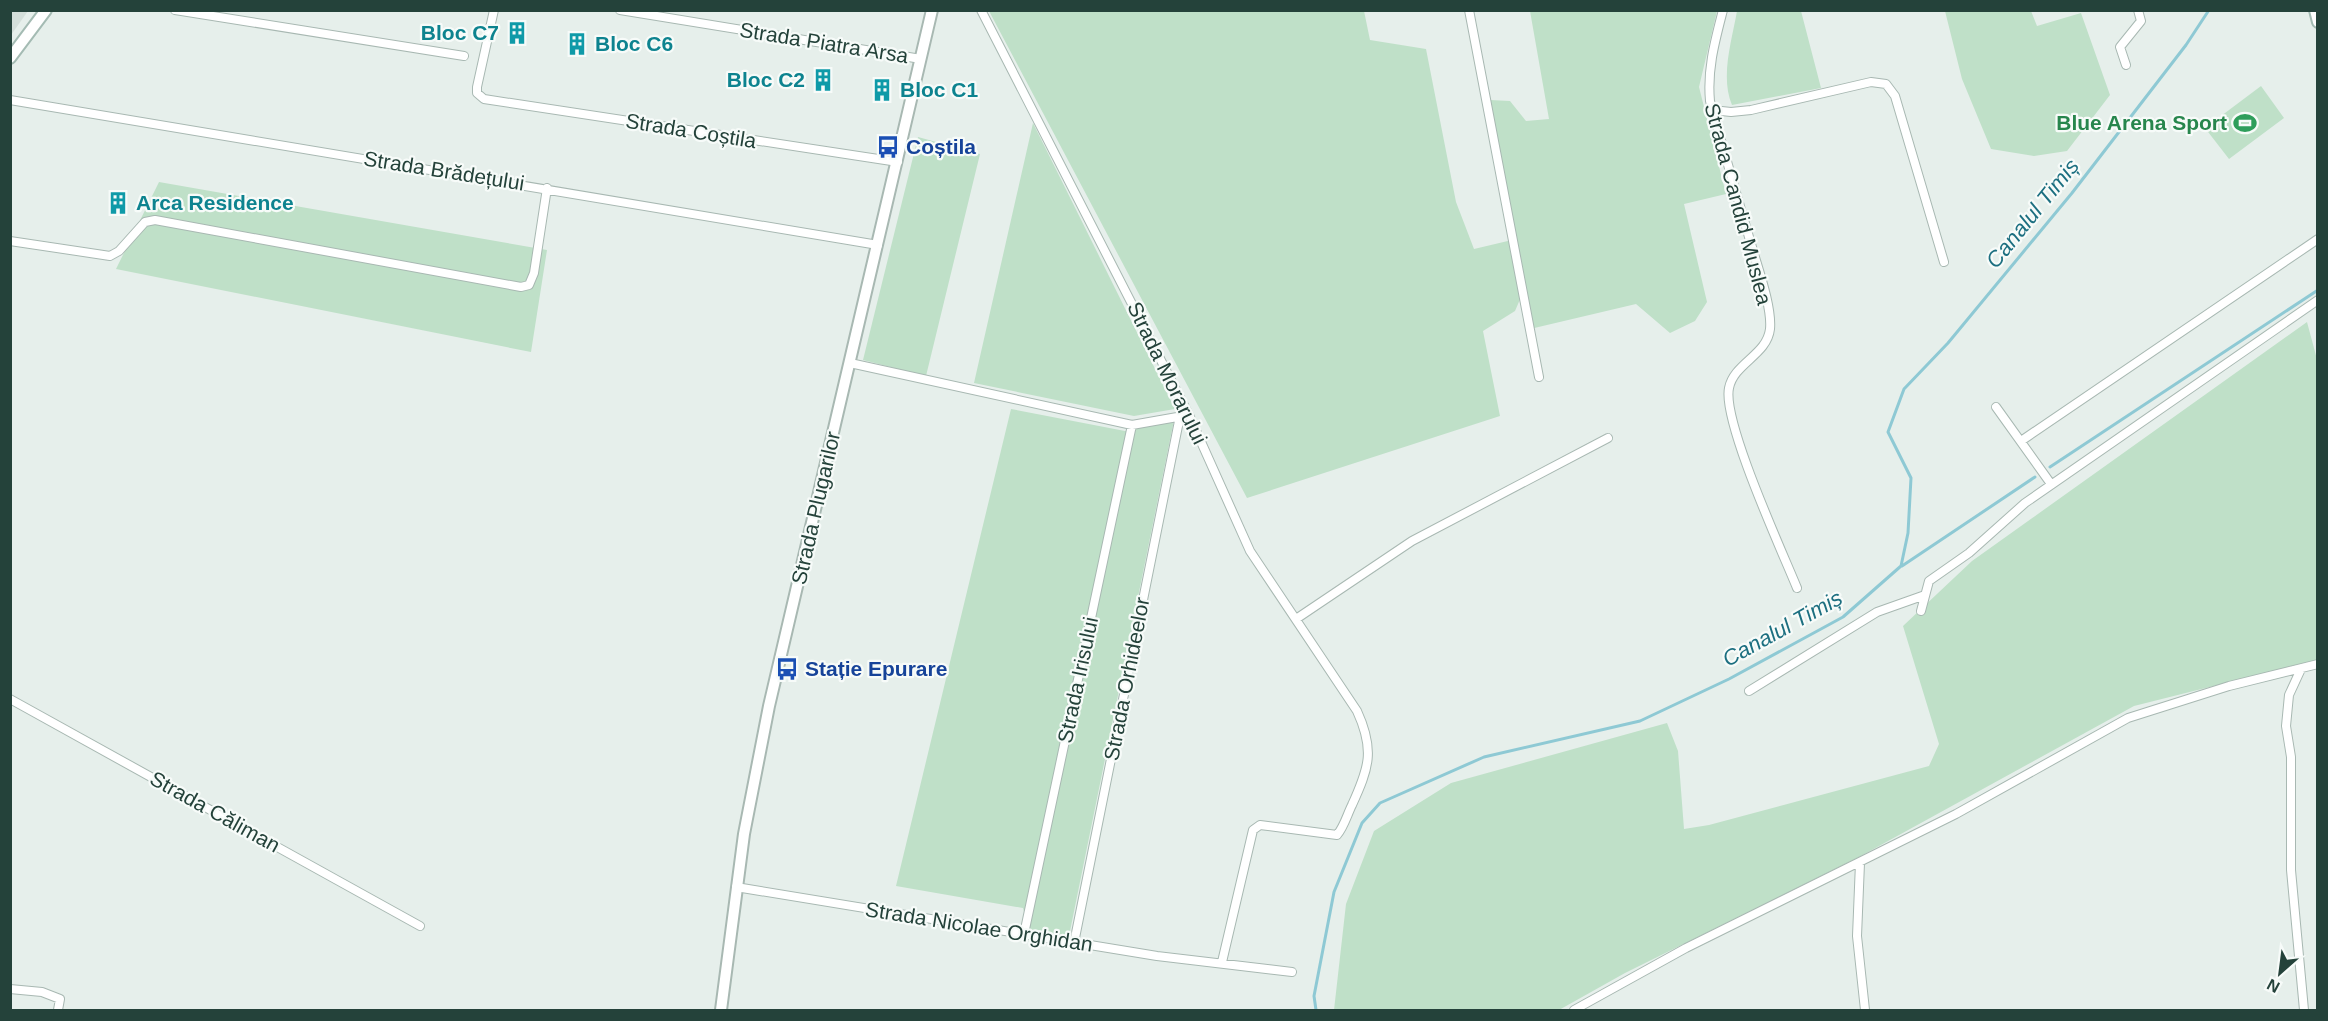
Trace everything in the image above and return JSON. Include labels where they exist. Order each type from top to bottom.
[{"type":"street","points":[[10,58],[46,10]]},
{"type":"street","points":[[175,10],[464,56]]},
{"type":"street","name":"Strada Coștila","points":[[494,10],[477,87],[477,93],[484,99],[898,162]]},
{"type":"street","name":"Strada Piatra Arsa","points":[[620,10],[921,59]]},
{"type":"street","name":"Strada Plugarilor","points":[[721,1011],[736,887],[767,717],[933,10]]},
{"type":"street","name":"Strada Morarului","points":[[981,10],[1190,415],[1250,551],[1365,728],[1369,746],[1369,762],[1340,832],[1332,836],[1260,825],[1250,836],[1222,962]]},
{"type":"street","points":[[1469,10],[1539,377]]},
{"type":"street","name":"Strada Candid Muslea","points":[[1723,10],[1709,69],[1712,110],[1763,286],[1770,329],[1762,348],[1734,376],[1729,386],[1730,409],[1737,436],[1797,588]]},
{"type":"street","points":[[2126,65],[2121,47],[2141,21],[2138,10]]},
{"type":"street","points":[[2315,10],[2318,22]]},
{"type":"street","points":[[1712,110],[1740,112],[1871,82],[1886,84],[1894,96],[1944,262]]},
{"type":"street","name":"Strada Brădețului","points":[[10,100],[878,245]]},
{"type":"street","points":[[10,241],[110,256],[119,251],[145,222],[155,220],[521,287],[529,285],[534,273],[547,188]]},
{"type":"street","points":[[2021,441],[2318,239]]},
{"type":"street","points":[[1921,611],[1929,581],[1969,553],[2025,503],[2318,300]]},
{"type":"street","points":[[850,363],[1132,425],[1190,415]]},
{"type":"street","points":[[1996,407],[2051,484]]},
{"type":"street","name":"Strada Orhideelor","points":[[1074,943],[1180,416]]},
{"type":"street","name":"Strada Irisului","points":[[1024,934],[1132,425]]},
{"type":"street","points":[[1296,619],[1412,542],[1608,438]]},
{"type":"street","points":[[1749,691],[1877,612],[1925,595]]},
{"type":"street","points":[[1574,1011],[1686,948],[1956,814],[2128,718],[2229,686],[2318,664]]},
{"type":"street","points":[[2301,669],[2289,695],[2286,726],[2291,769],[2291,870],[2304,1011]]},
{"type":"street","name":"Strada Căliman","points":[[10,699],[420,926]]},
{"type":"street","points":[[1860,862],[1857,936],[1865,1011]]},
{"type":"street","name":"Strada Nicolae Orghidan","points":[[736,887],[1157,956],[1292,972]]},
{"type":"street","points":[[10,989],[42,992],[60,999],[58,1011]]},
{"type":"shaded area","points":[[10,11],[28,11],[11,35]]},
{"type":"green space","points":[[989,11],[1364,11],[1370,40],[1426,49],[1456,202],[1474,249],[1512,240],[1490,100],[1510,101],[1526,121],[1549,119],[1530,11],[1717,11],[1699,87],[1726,194],[1684,204],[1707,302],[1695,321],[1670,333],[1636,304],[1530,329],[1521,297],[1515,311],[1483,331],[1500,416],[1247,498]]},
{"type":"green space","points":[[1737,11],[1801,11],[1821,88],[1732,105],[1727,71]]},
{"type":"green space","points":[[1945,11],[2031,11],[2037,26],[2081,13],[2110,95],[2067,151],[2034,156],[1991,149],[1962,79]]},
{"type":"green space","name":"Blue Arena Sport","points":[[2261,86],[2284,118],[2229,159],[2205,128]]},
{"type":"green space","points":[[1033,123],[1175,409],[1134,416],[974,383]]},
{"type":"green space","points":[[918,137],[980,154],[926,376],[863,360]]},
{"type":"green space","points":[[159,182],[547,250],[531,352],[116,269]]},
{"type":"green space","points":[[2307,322],[2318,363],[2317,660],[2134,706],[1859,857],[1625,973],[1559,1010],[1334,1010],[1346,904],[1374,831],[1451,783],[1667,723],[1678,751],[1684,829],[1709,825],[1929,766],[1939,744],[1903,626],[1972,561]]},
{"type":"green space","points":[[1011,409],[1125,431],[1174,420],[1069,936],[1029,930],[1023,908],[896,886]]},
{"type":"waterway","name":"Canalul Timiș","points":[[1316,1010],[1314,996],[1334,892],[1362,823],[1380,803],[1484,757],[1640,721],[1729,679],[1843,617],[1901,566],[1908,533],[1911,478],[1888,432],[1904,389],[1948,343],[2072,193],[2186,45],[2209,10]]},
{"type":"waterway","points":[[2050,467],[2318,290]]},
{"type":"waterway","points":[[1902,566],[2035,477]]},
{"type":"place","name":"Bloc C7","points":[[517,33]]},
{"type":"place","name":"Bloc C6","points":[[577,44]]},
{"type":"place","name":"Bloc C2","points":[[823,80]]},
{"type":"place","name":"Bloc C1","points":[[882,90]]},
{"type":"place","name":"Blue Arena Sport","points":[[2245,123]]},
{"type":"place","name":"Coștila","points":[[888,147]]},
{"type":"place","name":"Arca Residence","points":[[118,203]]},
{"type":"place","name":"Stație Epurare","points":[[787,669]]}]
